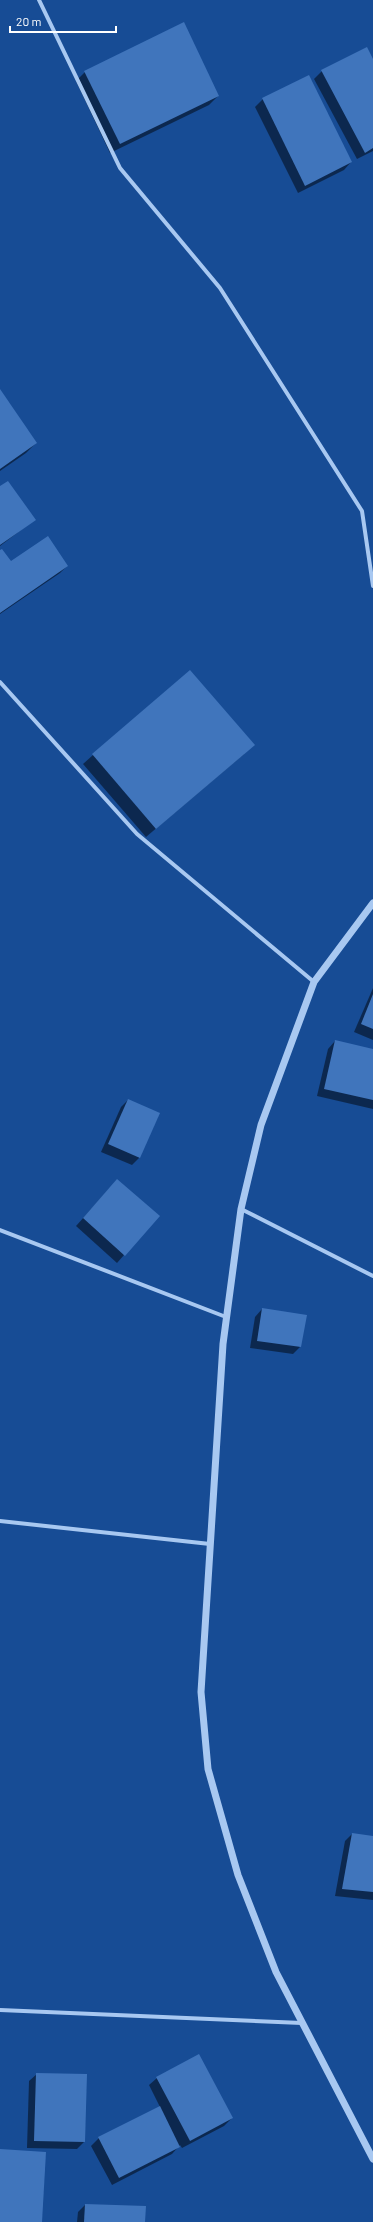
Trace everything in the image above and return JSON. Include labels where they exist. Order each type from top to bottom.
[{"type":"street","points":[[39,0],[120,168],[220,288],[362,511],[373,586]]},
{"type":"street","points":[[0,682],[137,834],[314,982]]},
{"type":"street","points":[[373,903],[314,982],[261,1125],[241,1209],[222,1344],[201,1692],[208,1769],[238,1875],[276,1972],[373,2159]]},
{"type":"street","points":[[241,1209],[373,1276]]},
{"type":"street","points":[[0,1230],[226,1317]]},
{"type":"street","points":[[0,1521],[210,1544]]},
{"type":"street","points":[[0,2010],[302,2023]]},
{"type":"building","points":[[184,22],[219,96],[120,144],[84,71]]},
{"type":"building","points":[[367,47],[373,59],[373,148],[365,153],[321,70]]},
{"type":"building","points":[[309,75],[352,162],[305,186],[262,98]]},
{"type":"building","points":[[0,389],[37,443],[0,469]]},
{"type":"building","points":[[8,481],[36,520],[0,545],[0,486]]},
{"type":"building","points":[[48,536],[68,566],[0,613],[0,550],[2,549],[11,561]]},
{"type":"building","points":[[190,670],[255,745],[156,829],[92,754]]},
{"type":"building","points":[[373,994],[373,1029],[361,1024]]},
{"type":"building","points":[[335,1040],[373,1049],[373,1100],[324,1089]]},
{"type":"building","points":[[128,1099],[160,1113],[140,1158],[108,1144]]},
{"type":"building","points":[[117,1179],[160,1216],[125,1256],[83,1218]]},
{"type":"building","points":[[262,1308],[307,1315],[301,1347],[257,1341]]},
{"type":"building","points":[[352,1833],[373,1836],[373,1892],[342,1889]]},
{"type":"building","points":[[199,2054],[233,2118],[190,2141],[156,2077]]},
{"type":"building","points":[[36,2073],[87,2074],[85,2142],[34,2141]]},
{"type":"building","points":[[160,2106],[180,2147],[119,2178],[98,2137]]},
{"type":"building","points":[[0,2149],[46,2152],[42,2222],[0,2222]]},
{"type":"building","points":[[85,2204],[146,2206],[145,2222],[84,2222]]}]
